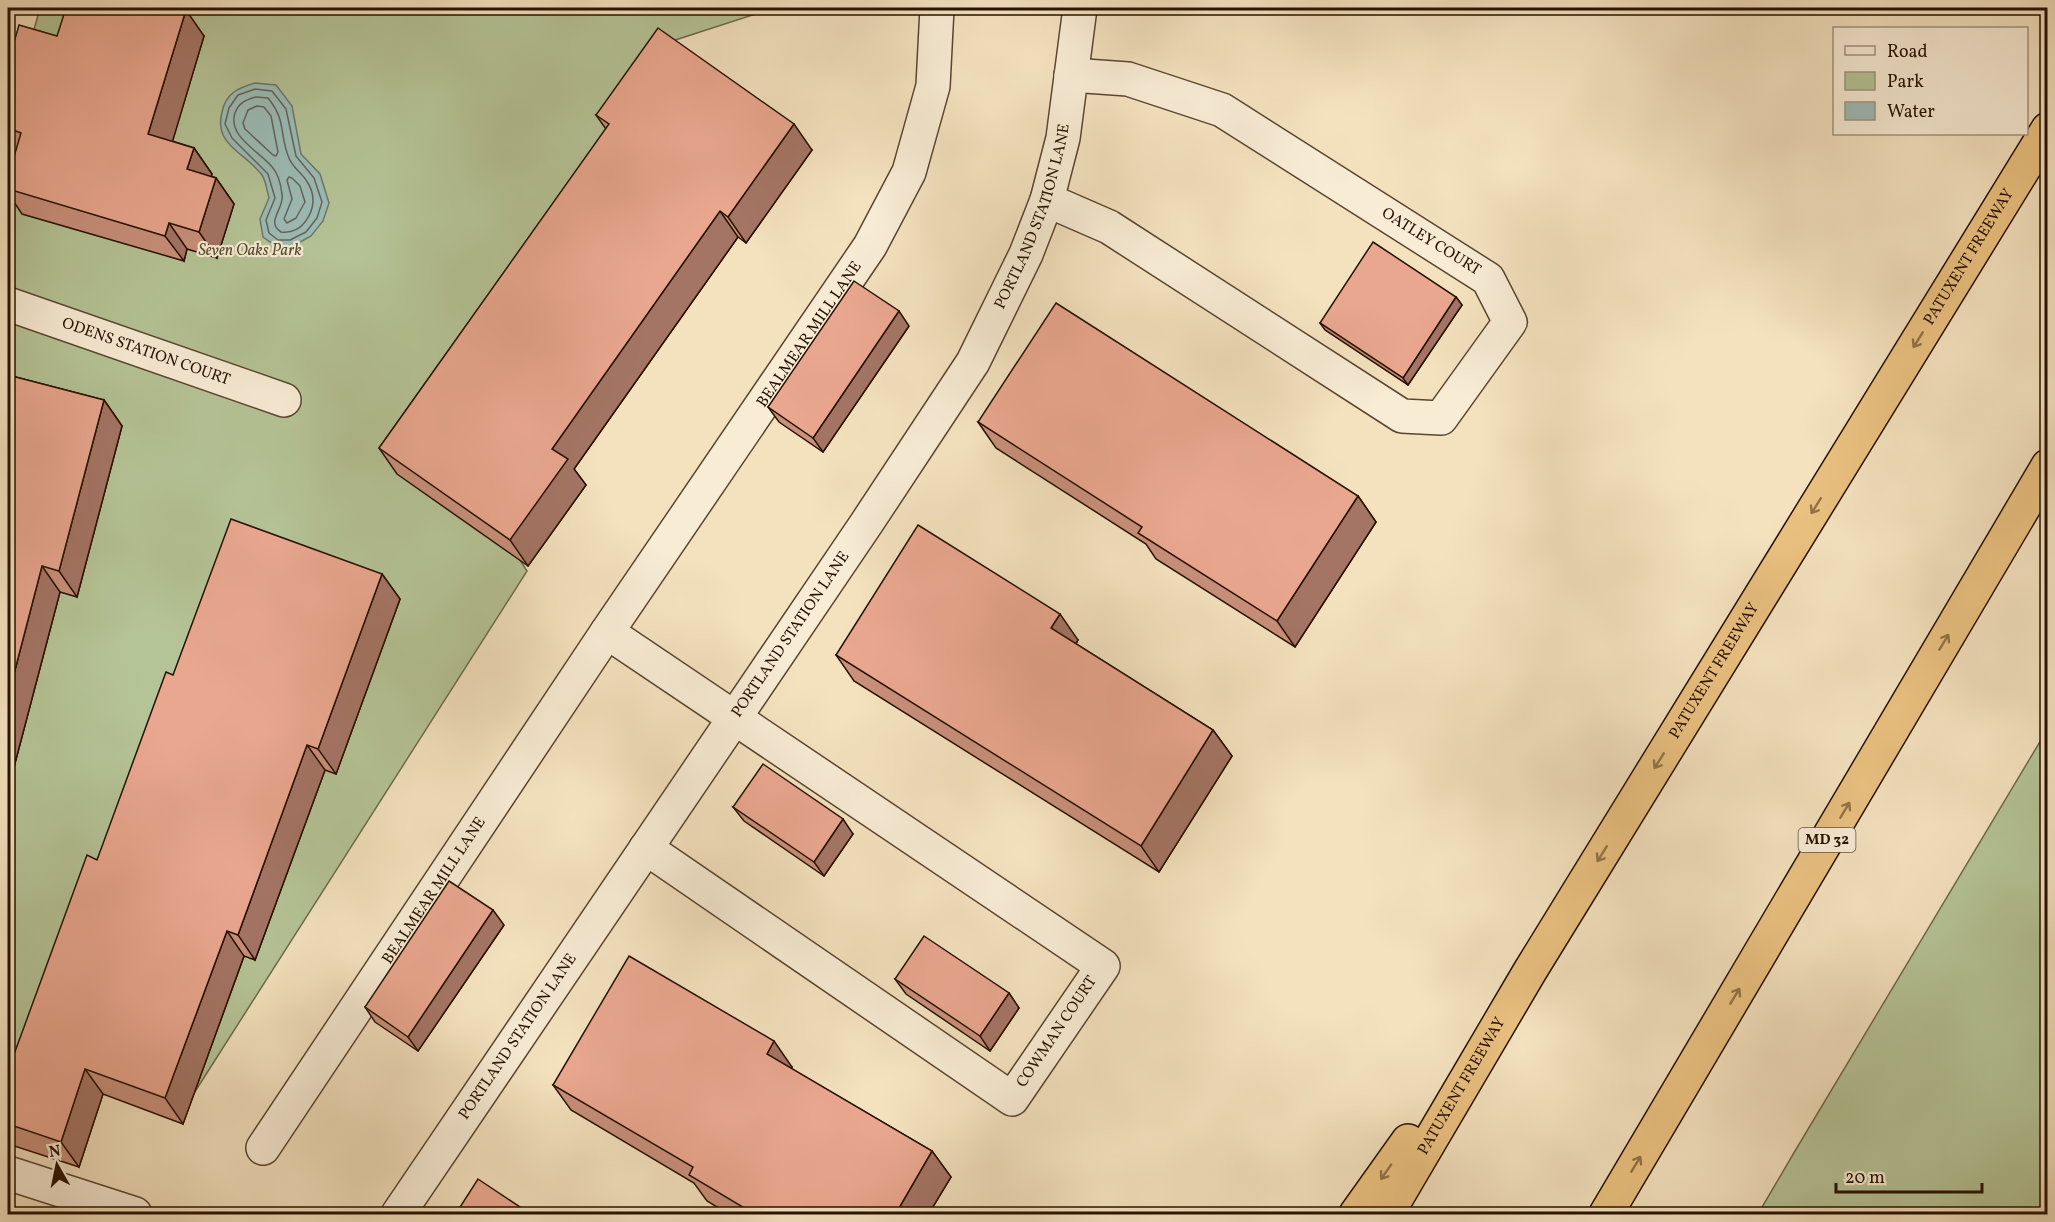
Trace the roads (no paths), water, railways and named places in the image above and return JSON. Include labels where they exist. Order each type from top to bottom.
[{"type":"highway","name":"PATUXENT FREEWAY","points":[[1388,1215],[1530,971],[2048,129]]},
{"type":"highway","name":"MD 32","points":[[1606,1215],[2048,466]]},
{"type":"highway","points":[[1356,1215],[1530,971]]},
{"type":"street","name":"BEALMEAR MILL LANE","points":[[263,1148],[607,633],[870,246],[909,172],[933,86],[937,8]]},
{"type":"street","name":"PORTLAND STATION LANE","points":[[398,1215],[866,524],[973,362],[1026,254],[1047,200],[1063,138],[1080,8]]},
{"type":"street","name":"OATLEY COURT","points":[[1047,200],[1109,227],[1402,416],[1441,418],[1510,321],[1488,279],[1222,110],[1128,79],[1071,75]]},
{"type":"street","name":"ODENS STATION COURT","points":[[8,304],[284,399]]},
{"type":"street","points":[[607,633],[735,717]]},
{"type":"street","name":"COWMAN COURT","points":[[646,848],[1011,1099],[1103,966],[735,717]]},
{"type":"street","points":[[8,1173],[135,1215]]},
{"type":"water","points":[[255,83],[276,85],[292,106],[301,154],[320,174],[329,203],[323,221],[311,236],[293,246],[276,246],[263,237],[260,219],[269,198],[264,180],[255,167],[226,141],[222,133],[220,123],[226,100],[238,89]]},
{"type":"park label","name":"Seven Oaks Park","points":[[250,251]]}]
